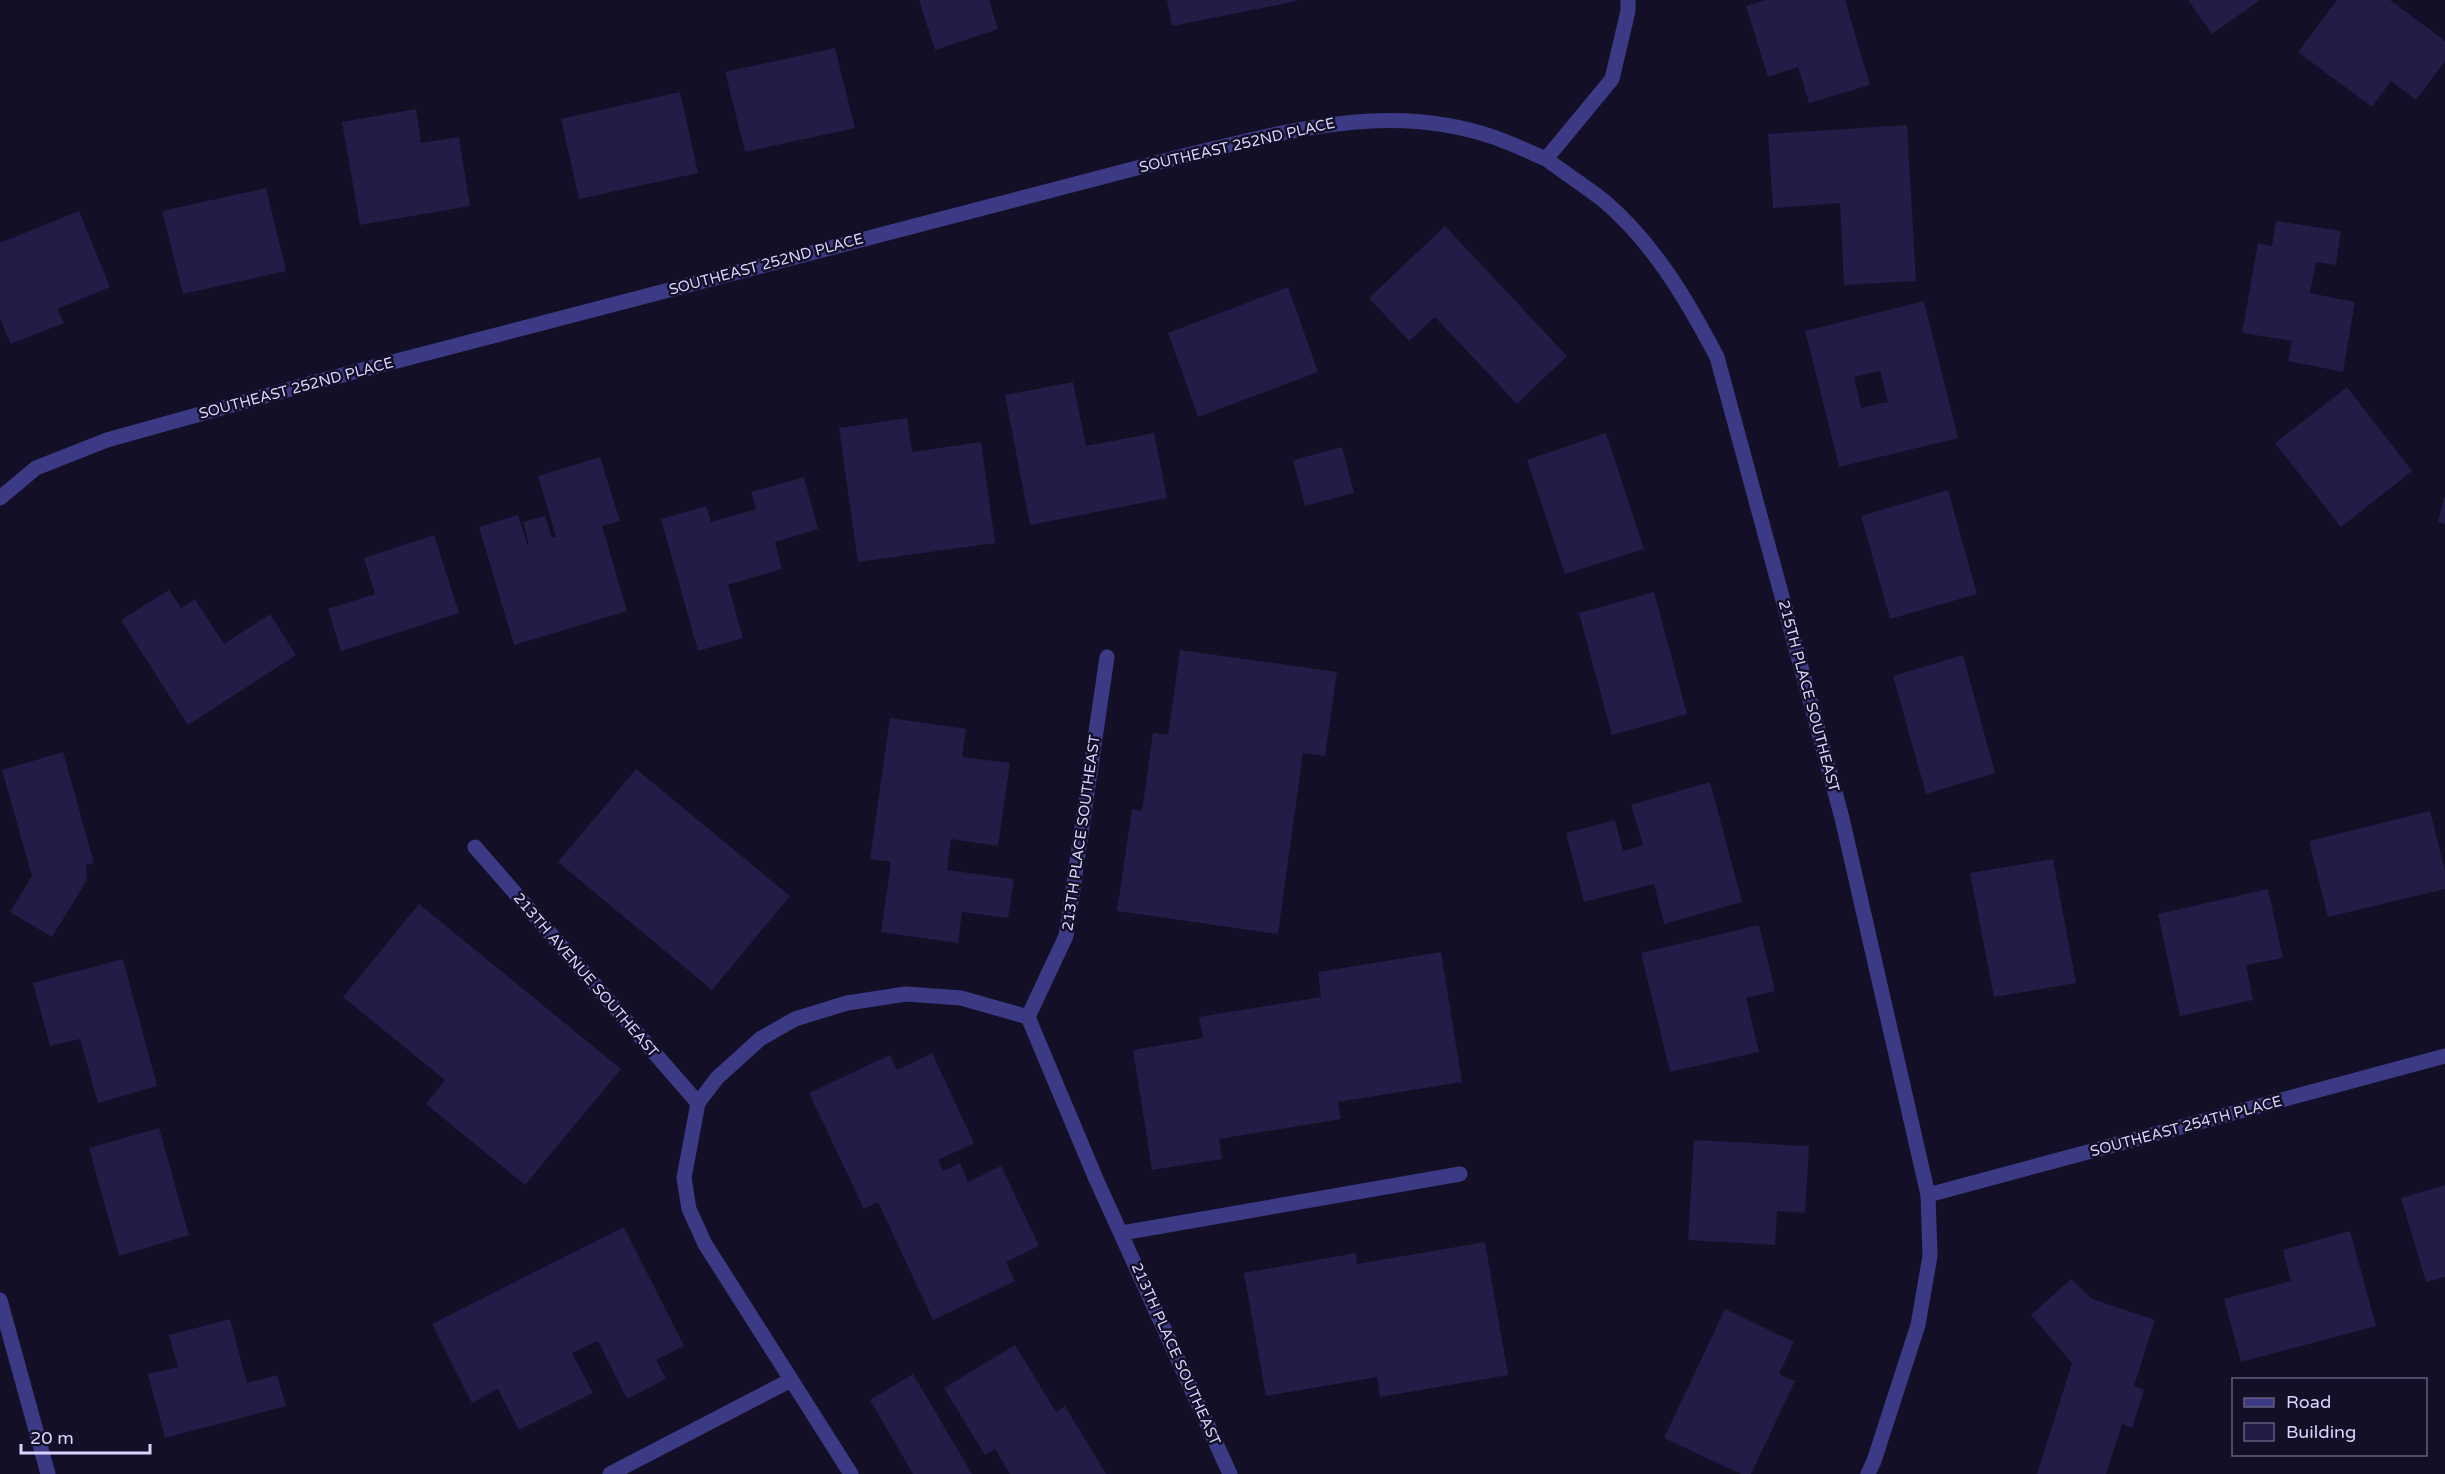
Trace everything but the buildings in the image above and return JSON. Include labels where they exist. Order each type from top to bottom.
[{"type":"street","points":[[1546,159],[1612,79],[1628,11],[1628,0]]},
{"type":"street","name":"SOUTHEAST 252ND PLACE","points":[[0,498],[36,468],[107,440],[312,383],[1075,184],[1315,125],[1363,120],[1415,121],[1495,137],[1546,159]]},
{"type":"street","name":"215TH PLACE SOUTHEAST","points":[[1546,159],[1604,201],[1653,252],[1692,310],[1717,357],[1842,818],[1928,1195],[1930,1256],[1918,1325],[1868,1474]]},
{"type":"street","name":"213TH PLACE SOUTHEAST","points":[[1107,657],[1066,936],[1028,1017],[1230,1474]]},
{"type":"street","name":"213TH AVENUE SOUTHEAST","points":[[475,847],[698,1103]]},
{"type":"street","points":[[851,1474],[705,1244],[689,1209],[684,1178],[698,1103],[717,1078],[760,1039],[795,1019],[847,1003],[906,994],[961,998],[1028,1017]]},
{"type":"street","name":"SOUTHEAST 254TH PLACE","points":[[1928,1195],[2445,1056]]},
{"type":"street","points":[[1122,1233],[1460,1174]]},
{"type":"street","points":[[0,1300],[48,1474]]},
{"type":"street","points":[[610,1474],[790,1380]]}]
